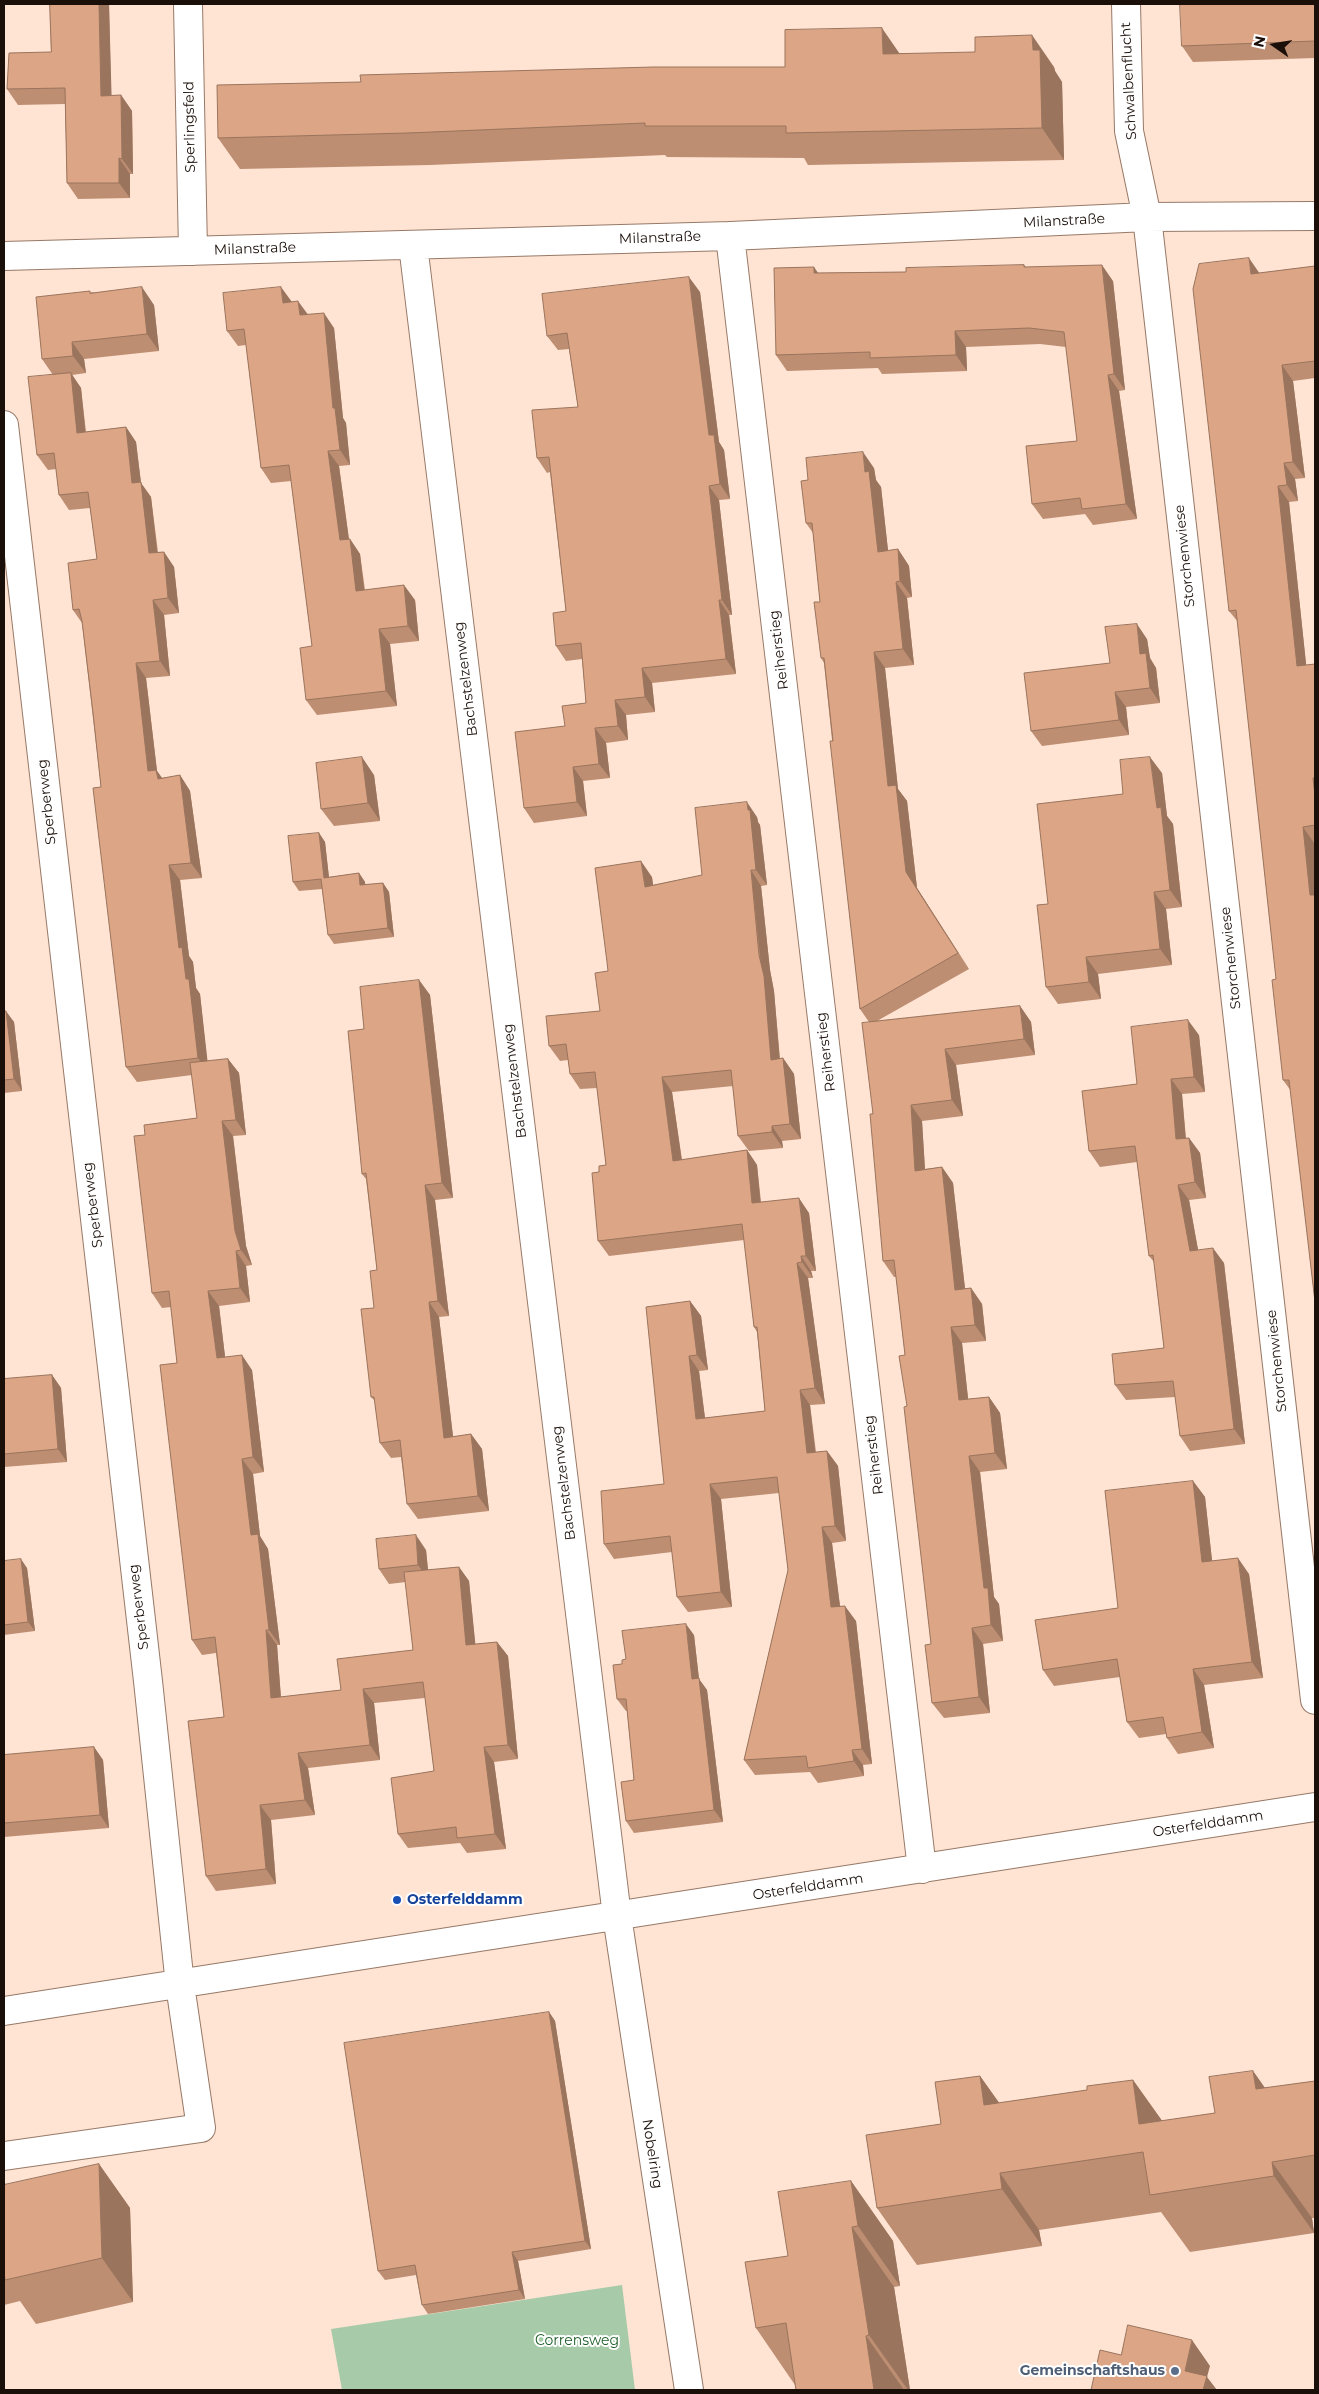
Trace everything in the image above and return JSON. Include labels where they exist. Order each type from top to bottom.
[{"type":"street","name":"Sperlingsfeld","points":[[188,4],[192,251]]},
{"type":"street","name":"Schwalbenflucht","points":[[1126,4],[1129,131],[1147,217]]},
{"type":"street","name":"Milanstraße","points":[[4,256],[730,236],[1147,217],[1315,216]]},
{"type":"street","name":"Storchenwiese","points":[[1147,217],[1315,1700]]},
{"type":"street","name":"Reiherstieg","points":[[730,236],[922,1869]]},
{"type":"street","name":"Bachstelzenweg","points":[[413,245],[617,1916]]},
{"type":"street","name":"Sperberweg","points":[[4,425],[142,1632],[180,1985],[201,2128],[4,2156]]},
{"type":"street","name":"Osterfelddamm","points":[[4,2011],[1315,1807]]},
{"type":"street","name":"Nobelring","points":[[617,1916],[689,2390]]},
{"type":"green space","name":"Corrensweg","points":[[622,2285],[635,2390],[342,2390],[331,2329]]},
{"type":"building","points":[[50,4],[99,4],[101,96],[121,95],[122,159],[119,158],[119,183],[67,183],[65,88],[7,89],[9,53],[51,52]]},
{"type":"building","points":[[1180,4],[1315,4],[1315,41],[1182,46]]},
{"type":"building","points":[[882,28],[883,54],[975,52],[975,37],[1032,35],[1033,50],[1040,50],[1042,128],[786,133],[786,126],[645,126],[645,123],[408,133],[218,138],[217,85],[361,82],[360,75],[653,67],[785,67],[785,30]]},
{"type":"building","points":[[1249,258],[1251,274],[1315,266],[1315,361],[1282,365],[1293,462],[1284,463],[1287,485],[1278,486],[1297,666],[1315,664],[1315,778],[1313,778],[1315,825],[1303,827],[1310,895],[1315,895],[1315,1302],[1289,1080],[1283,1080],[1272,980],[1276,979],[1236,610],[1229,611],[1193,289],[1199,264]]},
{"type":"building","points":[[1024,265],[1024,267],[1102,265],[1114,374],[1108,375],[1126,504],[1082,509],[1080,498],[1032,504],[1026,446],[1077,441],[1064,332],[1029,328],[955,331],[956,355],[870,358],[870,352],[776,355],[774,268],[814,267],[814,273],[906,272],[906,268]]},
{"type":"building","points":[[689,277],[709,435],[714,435],[720,484],[709,486],[722,600],[719,600],[726,659],[642,668],[645,697],[615,700],[618,726],[595,728],[599,764],[573,767],[577,802],[524,808],[515,732],[565,726],[562,706],[586,703],[581,643],[556,646],[553,613],[566,611],[549,457],[537,458],[532,410],[578,407],[567,333],[547,336],[542,294]]},
{"type":"building","points":[[142,287],[147,334],[72,342],[73,356],[42,359],[36,297]]},
{"type":"building","points":[[281,287],[283,303],[298,301],[300,315],[324,313],[333,408],[335,408],[340,450],[328,451],[340,540],[350,539],[356,591],[404,585],[408,626],[379,629],[386,691],[306,700],[300,648],[312,646],[289,465],[261,468],[244,329],[227,331],[223,293]]},
{"type":"building","points":[[71,373],[77,433],[126,427],[132,483],[141,482],[149,553],[164,552],[168,598],[153,600],[160,661],[136,663],[148,771],[156,770],[158,779],[180,775],[191,863],[169,865],[179,948],[182,947],[186,979],[189,979],[198,1058],[126,1067],[93,788],[101,787],[93,713],[82,621],[79,609],[73,610],[68,563],[97,559],[88,492],[59,495],[54,453],[37,455],[28,377]]},
{"type":"building","points":[[863,452],[865,472],[869,471],[878,552],[898,549],[900,581],[896,582],[903,649],[874,652],[888,786],[896,785],[906,872],[958,953],[860,1009],[830,741],[833,741],[824,658],[821,658],[814,602],[820,602],[812,523],[806,523],[801,481],[808,480],[806,458]]},
{"type":"building","points":[[1137,624],[1140,654],[1146,653],[1150,688],[1115,692],[1119,720],[1031,731],[1024,673],[1110,663],[1105,627]]},
{"type":"building","points":[[362,757],[368,803],[321,809],[316,763]]},
{"type":"building","points":[[1150,757],[1157,808],[1161,807],[1170,890],[1154,892],[1160,949],[1086,957],[1089,982],[1046,987],[1037,905],[1048,904],[1037,804],[1123,794],[1120,760]]},
{"type":"building","points":[[747,802],[748,810],[750,810],[756,870],[751,870],[759,955],[764,976],[771,1060],[783,1058],[790,1124],[772,1126],[772,1132],[738,1136],[731,1070],[662,1077],[673,1161],[747,1150],[752,1203],[799,1198],[806,1256],[801,1256],[802,1262],[797,1263],[815,1388],[800,1390],[807,1453],[827,1451],[835,1526],[822,1527],[831,1607],[845,1606],[862,1749],[852,1750],[854,1761],[808,1768],[806,1756],[744,1760],[788,1570],[777,1477],[710,1484],[721,1592],[677,1597],[670,1536],[604,1544],[601,1491],[664,1484],[646,1307],[690,1301],[697,1355],[689,1356],[696,1419],[765,1411],[757,1327],[754,1327],[742,1224],[598,1241],[592,1173],[599,1172],[599,1166],[606,1165],[595,1072],[570,1074],[566,1044],[549,1046],[546,1016],[600,1011],[595,973],[608,971],[595,868],[641,861],[645,887],[702,875],[695,808]]},
{"type":"building","points":[[319,833],[324,878],[359,873],[360,885],[383,883],[388,928],[328,935],[321,879],[293,882],[288,836]]},
{"type":"building","points":[[419,980],[442,1183],[425,1185],[438,1301],[429,1302],[444,1438],[471,1434],[478,1496],[407,1504],[400,1440],[380,1443],[374,1397],[371,1397],[361,1309],[374,1308],[370,1271],[377,1270],[366,1173],[362,1174],[348,1031],[364,1029],[360,987]]},
{"type":"building","points":[[1020,1006],[1024,1039],[945,1049],[952,1100],[911,1105],[915,1171],[942,1167],[955,1290],[971,1288],[975,1325],[951,1327],[959,1400],[989,1397],[995,1453],[969,1456],[984,1588],[988,1588],[991,1625],[972,1628],[979,1697],[932,1703],[925,1645],[931,1644],[904,1407],[907,1406],[899,1356],[905,1355],[894,1260],[883,1261],[870,1114],[873,1114],[862,1023]]},
{"type":"building","points":[[4,1011],[6,1011],[14,1079],[4,1080]]},
{"type":"building","points":[[1188,1020],[1194,1077],[1171,1079],[1176,1139],[1189,1138],[1195,1182],[1178,1185],[1190,1251],[1213,1248],[1234,1429],[1180,1436],[1173,1381],[1115,1385],[1112,1354],[1164,1348],[1153,1255],[1149,1256],[1135,1146],[1089,1151],[1082,1091],[1137,1084],[1131,1027]]},
{"type":"building","points":[[228,1059],[236,1120],[222,1121],[235,1231],[241,1250],[236,1251],[240,1288],[208,1291],[217,1358],[242,1355],[253,1457],[242,1459],[251,1535],[258,1534],[269,1630],[266,1630],[271,1698],[341,1690],[337,1659],[413,1650],[404,1572],[459,1567],[466,1645],[497,1642],[508,1745],[484,1747],[495,1834],[457,1838],[456,1827],[398,1834],[391,1778],[434,1771],[423,1682],[363,1689],[370,1745],[298,1753],[305,1800],[260,1805],[266,1869],[206,1876],[188,1721],[224,1717],[215,1637],[192,1640],[160,1365],[177,1363],[169,1291],[152,1293],[134,1136],[145,1135],[144,1125],[197,1118],[190,1063]]},
{"type":"building","points":[[52,1375],[58,1449],[4,1454],[4,1379]]},
{"type":"building","points":[[1193,1481],[1202,1562],[1238,1558],[1252,1662],[1193,1669],[1202,1732],[1167,1738],[1163,1717],[1127,1722],[1117,1659],[1043,1670],[1035,1620],[1118,1608],[1105,1491]]},
{"type":"building","points":[[416,1535],[418,1565],[379,1569],[376,1539]]},
{"type":"building","points":[[21,1559],[28,1622],[4,1625],[4,1561]]},
{"type":"building","points":[[686,1624],[692,1679],[699,1678],[714,1810],[626,1821],[621,1782],[634,1780],[626,1699],[617,1699],[613,1665],[622,1664],[622,1660],[626,1659],[622,1631]]},
{"type":"building","points":[[94,1747],[100,1815],[4,1823],[4,1755]]},
{"type":"building","points":[[549,2012],[585,2241],[512,2252],[519,2290],[422,2305],[415,2265],[378,2271],[344,2043]]},
{"type":"building","points":[[1253,2071],[1256,2089],[1315,2081],[1315,2155],[1272,2162],[1274,2176],[1150,2195],[1143,2152],[1000,2173],[1002,2189],[877,2208],[866,2135],[941,2124],[935,2082],[980,2076],[984,2105],[1087,2090],[1087,2086],[1133,2080],[1139,2124],[1215,2113],[1209,2077]]},
{"type":"building","points":[[99,2164],[102,2258],[5,2280],[4,2185]]},
{"type":"building","points":[[851,2181],[858,2226],[852,2227],[869,2335],[866,2336],[874,2390],[796,2390],[786,2323],[756,2328],[745,2262],[788,2256],[778,2192]]},
{"type":"building","points":[[1128,2325],[1192,2340],[1185,2371],[1207,2376],[1203,2390],[1091,2390],[1100,2350],[1121,2355]]},
{"type":"place","name":"Osterfelddamm","points":[[397,1900]]},
{"type":"place","name":"Gemeinschaftshaus","points":[[1175,2371]]}]
